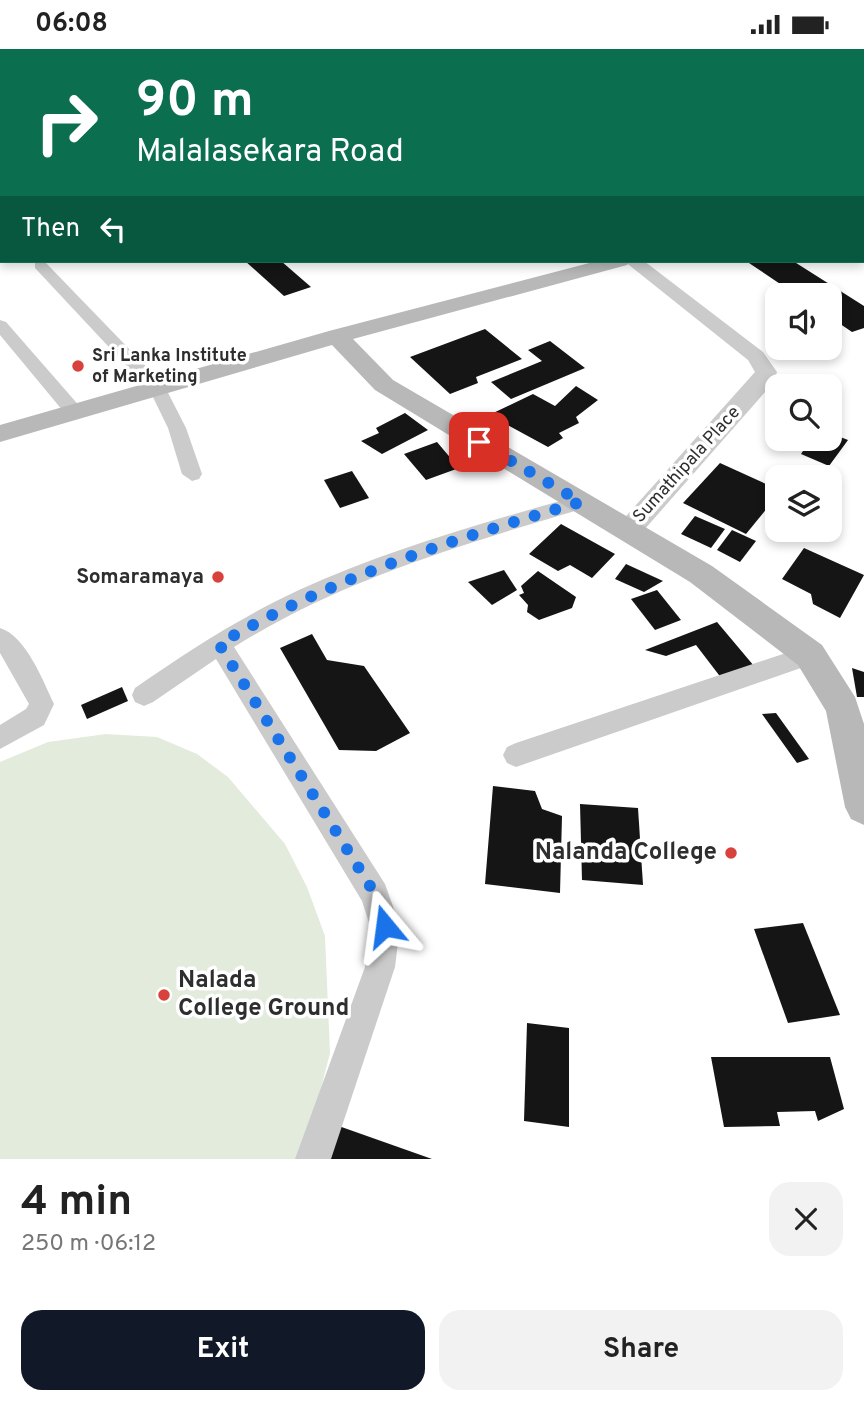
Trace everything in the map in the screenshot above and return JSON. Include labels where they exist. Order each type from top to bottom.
[{"type":"main road","points":[[0,434],[337,336],[612,263]]},
{"type":"main road","points":[[337,336],[384,386],[701,574],[810,655],[842,708],[861,776],[864,807]]},
{"type":"street","name":"Sumathipala Place","points":[[628,531],[765,378],[766,372],[756,356],[636,263]]},
{"type":"street","points":[[40,265],[158,389],[177,428],[192,474]]},
{"type":"street","points":[[0,325],[75,413]]},
{"type":"street","points":[[144,695],[219,644],[332,585],[520,520],[581,502]]},
{"type":"street","points":[[0,637],[13,653],[42,704],[35,717],[0,738]]},
{"type":"street","points":[[219,644],[375,894],[385,926],[380,967],[313,1159]]},
{"type":"street","points":[[516,755],[810,655]]},
{"type":"shaded area","name":"Nalada College Ground","points":[[106,734],[157,737],[197,754],[228,777],[285,844],[307,887],[325,936],[330,1053],[303,1159],[0,1159],[0,762],[48,742]]},
{"type":"building","points":[[247,263],[283,263],[311,287],[284,296]]},
{"type":"building","points":[[749,263],[796,263],[828,283],[779,283]]},
{"type":"building","points":[[842,292],[864,306],[864,328],[852,332],[842,325]]},
{"type":"building","points":[[485,329],[522,359],[476,377],[478,383],[450,394],[410,357]]},
{"type":"building","points":[[550,341],[585,368],[511,399],[491,382],[542,361],[528,350]]},
{"type":"building","points":[[576,386],[598,400],[576,417],[579,423],[559,433],[563,438],[548,447],[489,415],[533,394],[555,406]]},
{"type":"building","points":[[405,413],[428,430],[382,454],[361,441],[379,433],[376,428]]},
{"type":"building","points":[[842,438],[848,440],[842,448]]},
{"type":"building","points":[[437,442],[459,468],[426,480],[404,454]]},
{"type":"building","points":[[803,451],[840,451],[830,465],[801,454]]},
{"type":"building","points":[[720,463],[765,484],[765,511],[746,534],[683,503]]},
{"type":"building","points":[[352,471],[369,498],[340,508],[324,480]]},
{"type":"building","points":[[695,516],[725,529],[711,548],[681,534]]},
{"type":"building","points":[[561,524],[615,554],[592,578],[570,565],[558,571],[529,554]]},
{"type":"building","points":[[732,530],[756,541],[740,562],[717,550]]},
{"type":"building","points":[[804,548],[864,575],[840,618],[813,604],[811,594],[782,579]]},
{"type":"building","points":[[626,564],[663,581],[644,592],[615,579]]},
{"type":"building","points":[[504,570],[517,590],[492,605],[468,582]]},
{"type":"building","points":[[538,571],[576,597],[572,608],[539,620],[527,612],[528,605],[519,595],[524,593],[521,586]]},
{"type":"building","points":[[657,590],[681,620],[655,630],[631,599]]},
{"type":"building","points":[[717,622],[754,666],[722,679],[696,645],[666,656],[645,650]]},
{"type":"building","points":[[312,634],[327,660],[364,666],[410,733],[376,751],[339,750],[280,648]]},
{"type":"building","points":[[852,668],[864,672],[864,697],[857,697]]},
{"type":"building","points":[[122,687],[128,701],[87,719],[81,705]]},
{"type":"building","points":[[776,713],[809,759],[797,763],[762,714]]},
{"type":"building","points":[[493,786],[535,791],[542,809],[562,816],[560,893],[485,884]]},
{"type":"building","points":[[580,804],[638,808],[643,885],[582,880]]},
{"type":"building","points":[[803,923],[840,1015],[788,1023],[754,929]]},
{"type":"building","points":[[527,1023],[569,1028],[569,1127],[524,1121]]},
{"type":"building","points":[[711,1057],[830,1057],[844,1109],[818,1121],[815,1111],[777,1112],[780,1126],[724,1127]]},
{"type":"building","points":[[333,1124],[432,1159],[321,1159]]},
{"type":"place","name":"Sri Lanka Institute of Marketing","points":[[78,366]]},
{"type":"place","name":"Somaramaya","points":[[218,577]]},
{"type":"place","name":"Nalanda College","points":[[731,853]]},
{"type":"place","name":"Nalada College Ground","points":[[164,995]]},
{"type":"route","points":[[385,926],[375,894],[219,644],[332,585],[520,520],[581,502],[479,442]]}]
